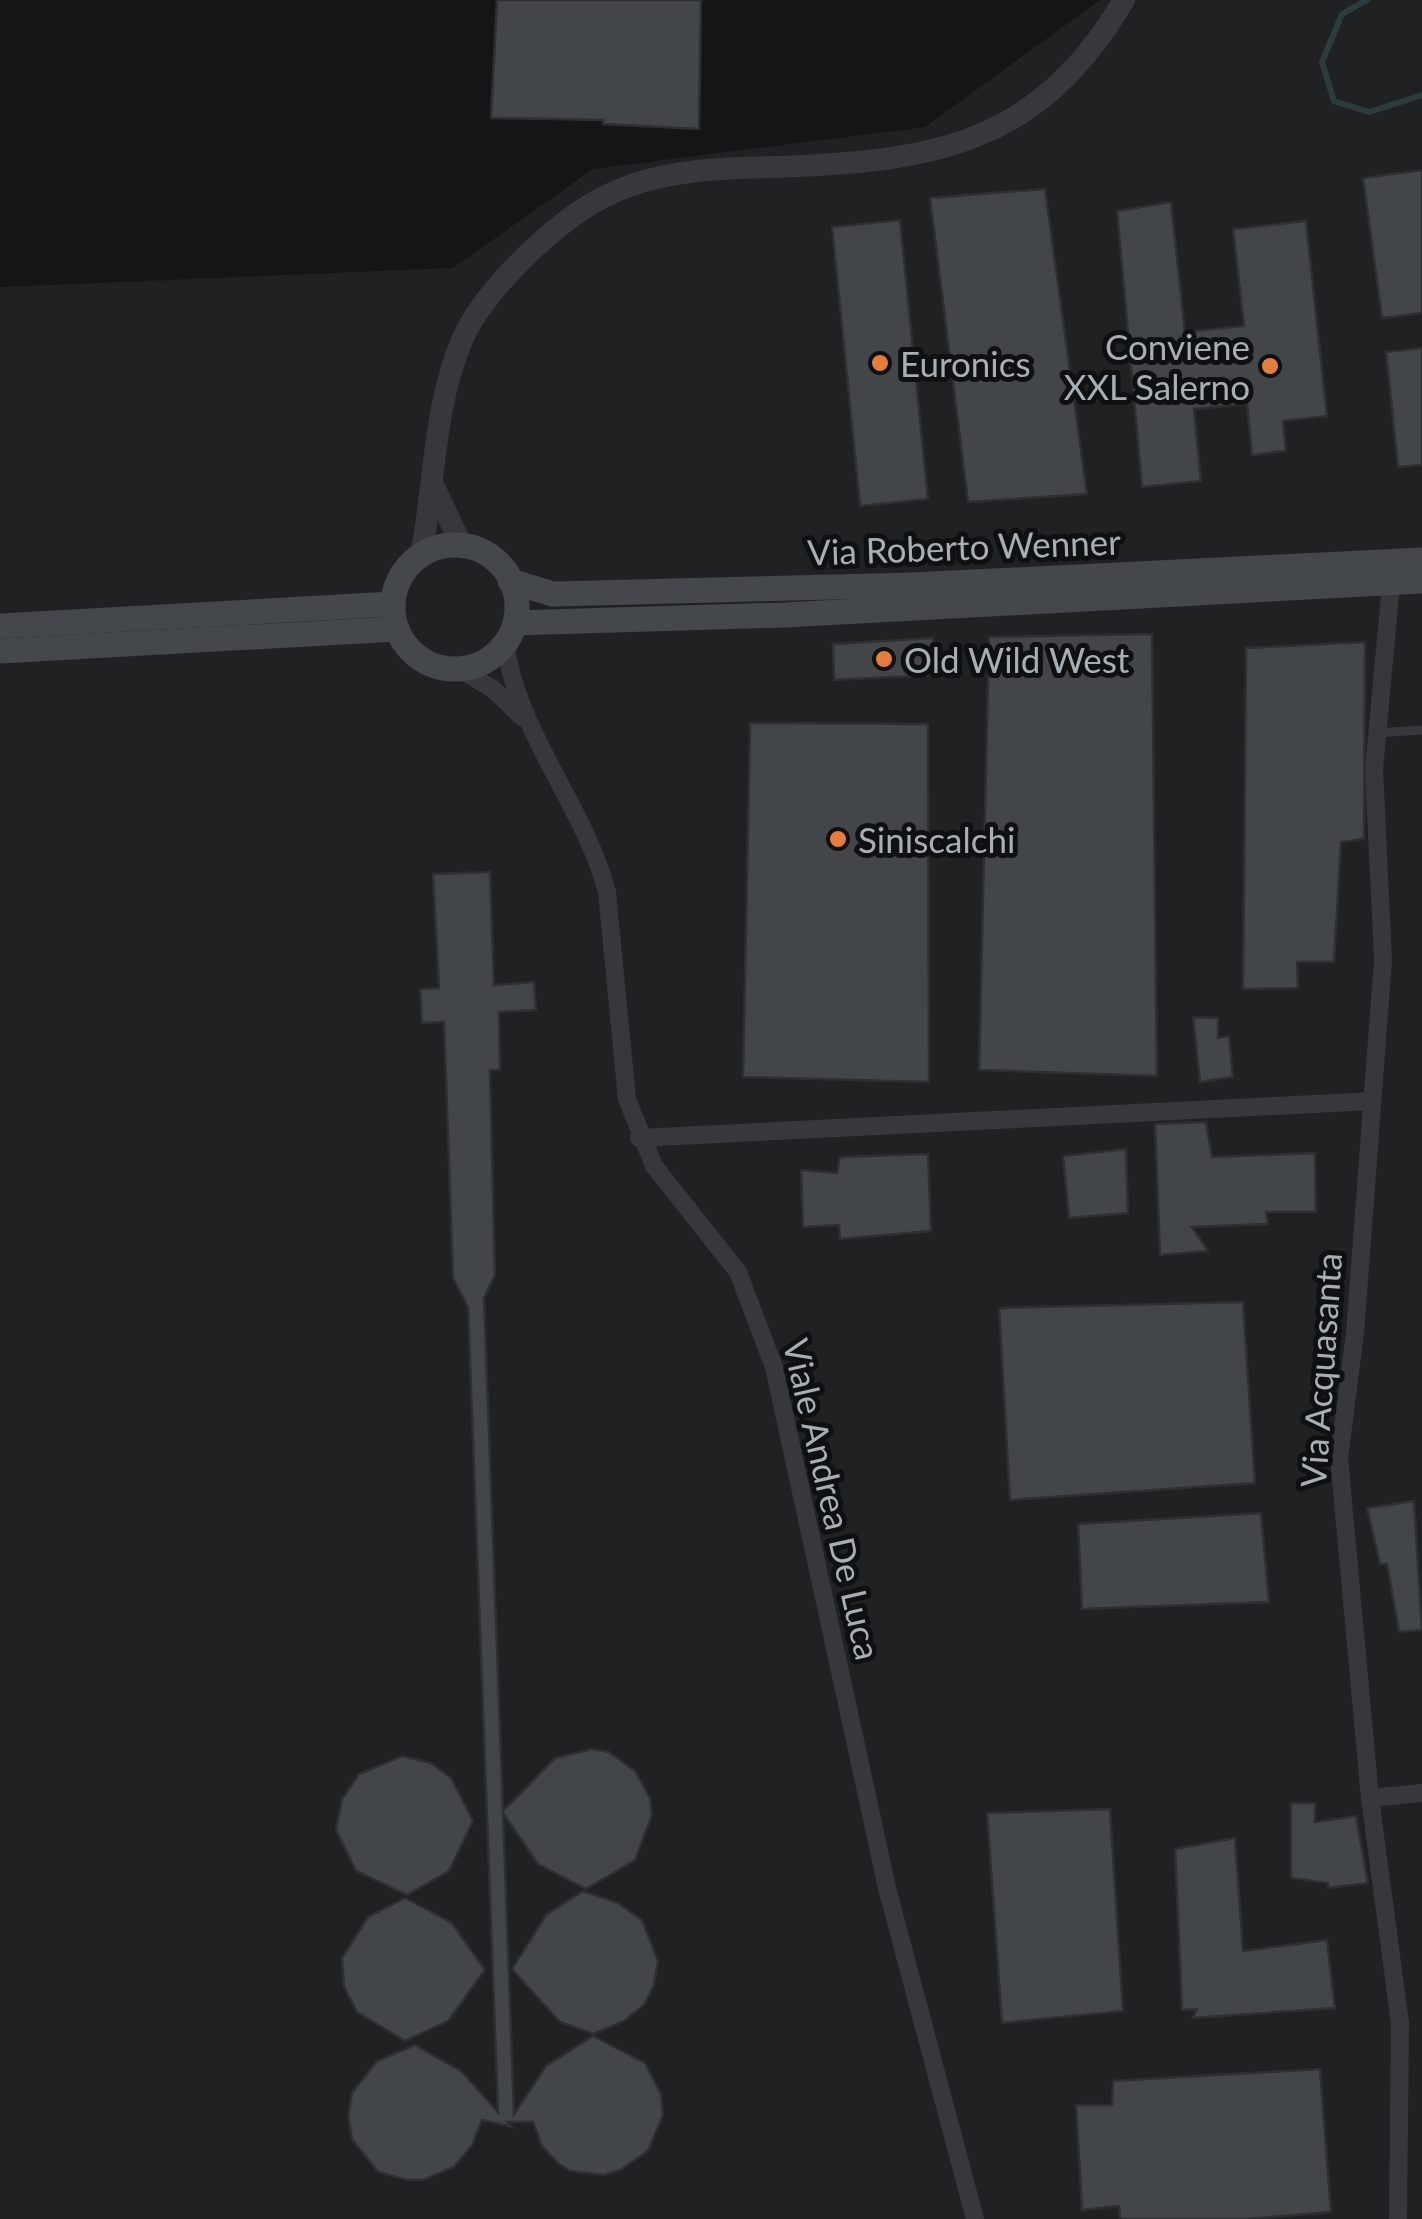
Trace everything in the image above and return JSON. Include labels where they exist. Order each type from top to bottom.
[{"type":"main road","points":[[444,546],[462,546],[496,561],[510,581],[516,602],[510,633],[490,658],[459,669],[426,662],[409,648],[395,616],[404,572],[421,556],[444,546]]},
{"type":"main road","name":"Via Roberto Wenner","points":[[510,581],[553,594],[912,585],[1422,560]]},
{"type":"main road","name":"Via Roberto Wenner","points":[[510,633],[1422,582]]},
{"type":"main road","points":[[0,626],[395,616]]},
{"type":"main road","points":[[0,651],[395,616]]},
{"type":"street","points":[[421,556],[434,487],[436,437],[463,338],[521,260],[585,206],[635,184],[668,177],[726,168],[869,163],[972,141],[998,129],[1044,96],[1100,37],[1124,0]]},
{"type":"street","points":[[434,487],[462,546]]},
{"type":"street","name":"Via Acquasanta","points":[[1391,584],[1374,769],[1382,960],[1355,1333],[1339,1458],[1370,1798],[1400,2024],[1398,2219]]},
{"type":"street","points":[[510,633],[524,718]]},
{"type":"street","points":[[459,669],[493,689],[524,718]]},
{"type":"street","name":"Viale Andrea De Luca","points":[[524,718],[598,860],[607,892],[626,1099],[639,1138],[654,1166],[738,1272],[774,1367],[887,1888],[975,2219]]},
{"type":"street","points":[[639,1138],[1372,1102]]},
{"type":"street","points":[[1370,1798],[1422,1792]]},
{"type":"lane","points":[[1376,734],[1422,730]]},
{"type":"shaded area","points":[[1100,0],[1422,0],[1422,2219],[0,2219],[0,287],[453,268],[593,169],[925,127]]},
{"type":"building","points":[[497,0],[701,0],[699,129],[603,124],[603,120],[491,118]]},
{"type":"building","points":[[1422,170],[1422,313],[1382,318],[1363,178]]},
{"type":"building","points":[[1045,189],[1087,494],[968,502],[930,198]]},
{"type":"building","points":[[1171,202],[1185,332],[1244,326],[1233,229],[1306,221],[1327,416],[1283,421],[1286,451],[1252,455],[1247,404],[1194,409],[1201,481],[1142,487],[1117,211]]},
{"type":"building","name":"Euronics","points":[[900,220],[928,499],[860,506],[832,227]]},
{"type":"building","points":[[1422,348],[1422,465],[1398,467],[1386,352]]},
{"type":"building","points":[[1152,634],[1157,1076],[979,1070],[989,637]]},
{"type":"building","name":"Old Wild West","points":[[933,638],[935,675],[834,680],[833,644]]},
{"type":"building","points":[[1365,642],[1364,839],[1341,842],[1334,962],[1297,962],[1298,988],[1243,989],[1246,648]]},
{"type":"building","name":"Siniscalchi","points":[[750,723],[928,724],[929,1082],[743,1077]]},
{"type":"building","points":[[490,872],[494,985],[534,982],[536,1010],[499,1012],[500,1070],[490,1070],[495,1275],[484,1298],[503,1811],[555,1758],[592,1749],[609,1752],[635,1771],[650,1798],[652,1815],[635,1860],[586,1889],[538,1864],[503,1813],[514,2114],[546,2066],[593,2036],[645,2063],[661,2094],[663,2115],[648,2151],[620,2170],[604,2175],[570,2171],[559,2164],[542,2146],[533,2122],[507,2122],[512,2127],[482,2120],[472,2145],[454,2167],[423,2180],[407,2180],[378,2172],[352,2139],[348,2116],[352,2093],[377,2061],[415,2045],[461,2071],[498,2112],[468,1307],[453,1278],[444,1022],[422,1023],[420,989],[439,988],[433,874]]},
{"type":"building","points":[[1193,1017],[1218,1018],[1218,1038],[1229,1036],[1233,1077],[1200,1082]]},
{"type":"building","points":[[1206,1122],[1212,1157],[1315,1153],[1316,1212],[1266,1212],[1268,1224],[1192,1227],[1208,1251],[1160,1255],[1155,1124]]},
{"type":"building","points":[[1126,1149],[1128,1213],[1069,1218],[1063,1156]]},
{"type":"building","points":[[928,1154],[931,1231],[840,1239],[839,1225],[803,1227],[801,1170],[837,1173],[840,1157]]},
{"type":"building","points":[[1243,1302],[1255,1483],[1010,1500],[999,1308]]},
{"type":"building","points":[[1414,1501],[1422,1630],[1399,1632],[1387,1564],[1380,1564],[1367,1508]]},
{"type":"building","points":[[1261,1513],[1269,1602],[1082,1609],[1078,1524]]},
{"type":"building","points":[[402,1756],[431,1763],[451,1778],[473,1821],[449,1871],[407,1895],[356,1871],[336,1830],[342,1799],[359,1774]]},
{"type":"building","points":[[1291,1803],[1315,1803],[1315,1822],[1356,1816],[1368,1883],[1328,1888],[1328,1883],[1291,1878]]},
{"type":"building","points":[[1110,1809],[1123,2011],[1002,2023],[987,1813]]},
{"type":"building","points":[[1235,1838],[1243,1951],[1327,1940],[1335,2008],[1193,2018],[1197,2009],[1182,2010],[1175,1849]]},
{"type":"building","points":[[583,1891],[618,1903],[642,1920],[658,1961],[654,1985],[644,2005],[624,2021],[594,2034],[560,2022],[512,1969],[546,1915]]},
{"type":"building","points":[[405,1898],[452,1923],[485,1970],[448,2021],[405,2041],[357,2012],[344,1987],[342,1958],[368,1917]]},
{"type":"building","points":[[1320,2069],[1331,2212],[1247,2219],[1120,2219],[1119,2206],[1082,2210],[1076,2105],[1112,2105],[1113,2081]]},
{"type":"waterway","points":[[1367,0],[1342,14],[1322,62],[1334,101],[1369,112],[1422,95]]},
{"type":"place","name":"Euronics","points":[[880,363]]},
{"type":"place","name":"Conviene XXL Salerno","points":[[1270,366]]},
{"type":"place","name":"Old Wild West","points":[[884,659]]},
{"type":"place","name":"Siniscalchi","points":[[838,839]]}]
